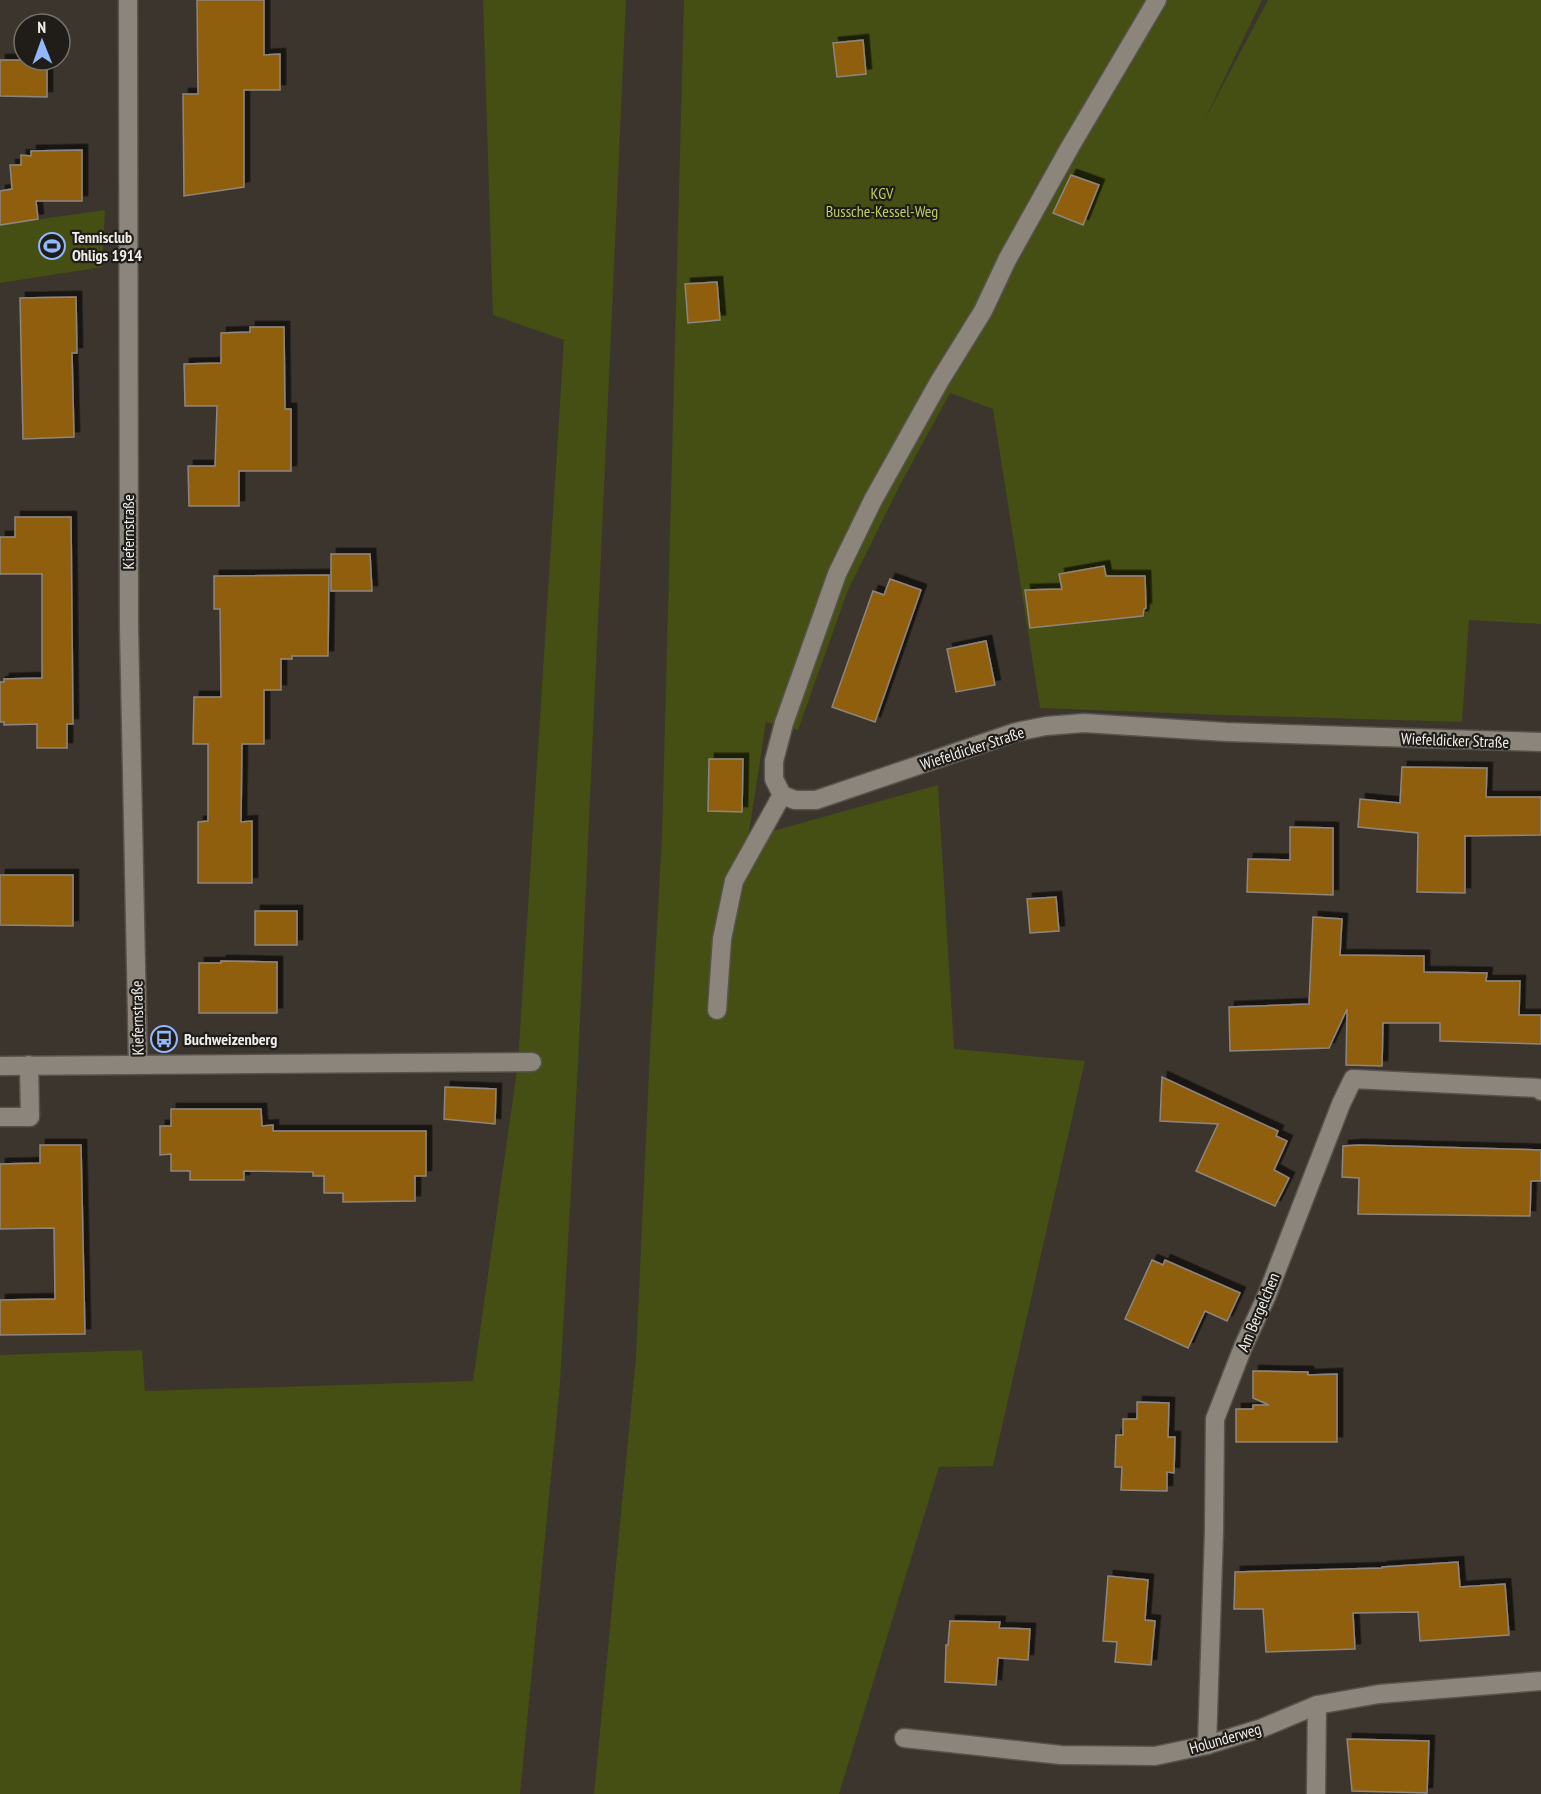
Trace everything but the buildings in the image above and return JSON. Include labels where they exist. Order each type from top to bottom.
[{"type":"street","name":"Kiefernstraße","points":[[128,0],[129,627],[138,1064]]},
{"type":"street","points":[[717,1010],[722,939],[734,881],[782,795],[774,779],[774,760],[784,723],[837,574],[884,481],[939,382],[983,311],[1007,260],[1070,147],[1157,0]]},
{"type":"street","name":"Wiefeldicker Straße","points":[[782,795],[795,800],[816,800],[1016,732],[1046,726],[1084,723],[1226,732],[1541,742]]},
{"type":"street","points":[[0,1066],[532,1062]]},
{"type":"street","points":[[0,1117],[30,1117],[29,1065]]},
{"type":"street","name":"Am Bergelchen","points":[[1207,1745],[1215,1419],[1353,1079],[1538,1088],[1541,1091]]},
{"type":"street","name":"Holunderweg","points":[[904,1738],[1061,1755],[1155,1756],[1207,1745],[1262,1728],[1317,1705],[1379,1694],[1541,1681]]},
{"type":"street","points":[[1316,1794],[1317,1705]]},
{"type":"green space","points":[[483,0],[626,0],[578,1064],[560,1384],[520,1794],[0,1794],[0,1355],[142,1350],[145,1391],[473,1381],[518,1063],[564,340],[493,315]]},
{"type":"green space","name":"KGV Bussche-Kessel-Weg","points":[[684,0],[1262,0],[1204,121],[1268,0],[1541,0],[1541,624],[1469,620],[1462,722],[1040,708],[993,409],[950,393],[900,485],[848,590],[798,730],[766,722],[748,838],[938,785],[954,1049],[1085,1061],[993,1466],[939,1467],[839,1794],[594,1794],[636,1357],[662,837]]},
{"type":"green space","name":"Tennisclub Ohligs 1914","points":[[105,210],[102,267],[0,283],[0,225]]},
{"type":"place","name":"Tennisclub Ohligs 1914","points":[[52,246]]},
{"type":"place","name":"Buchweizenberg","points":[[164,1039]]}]
